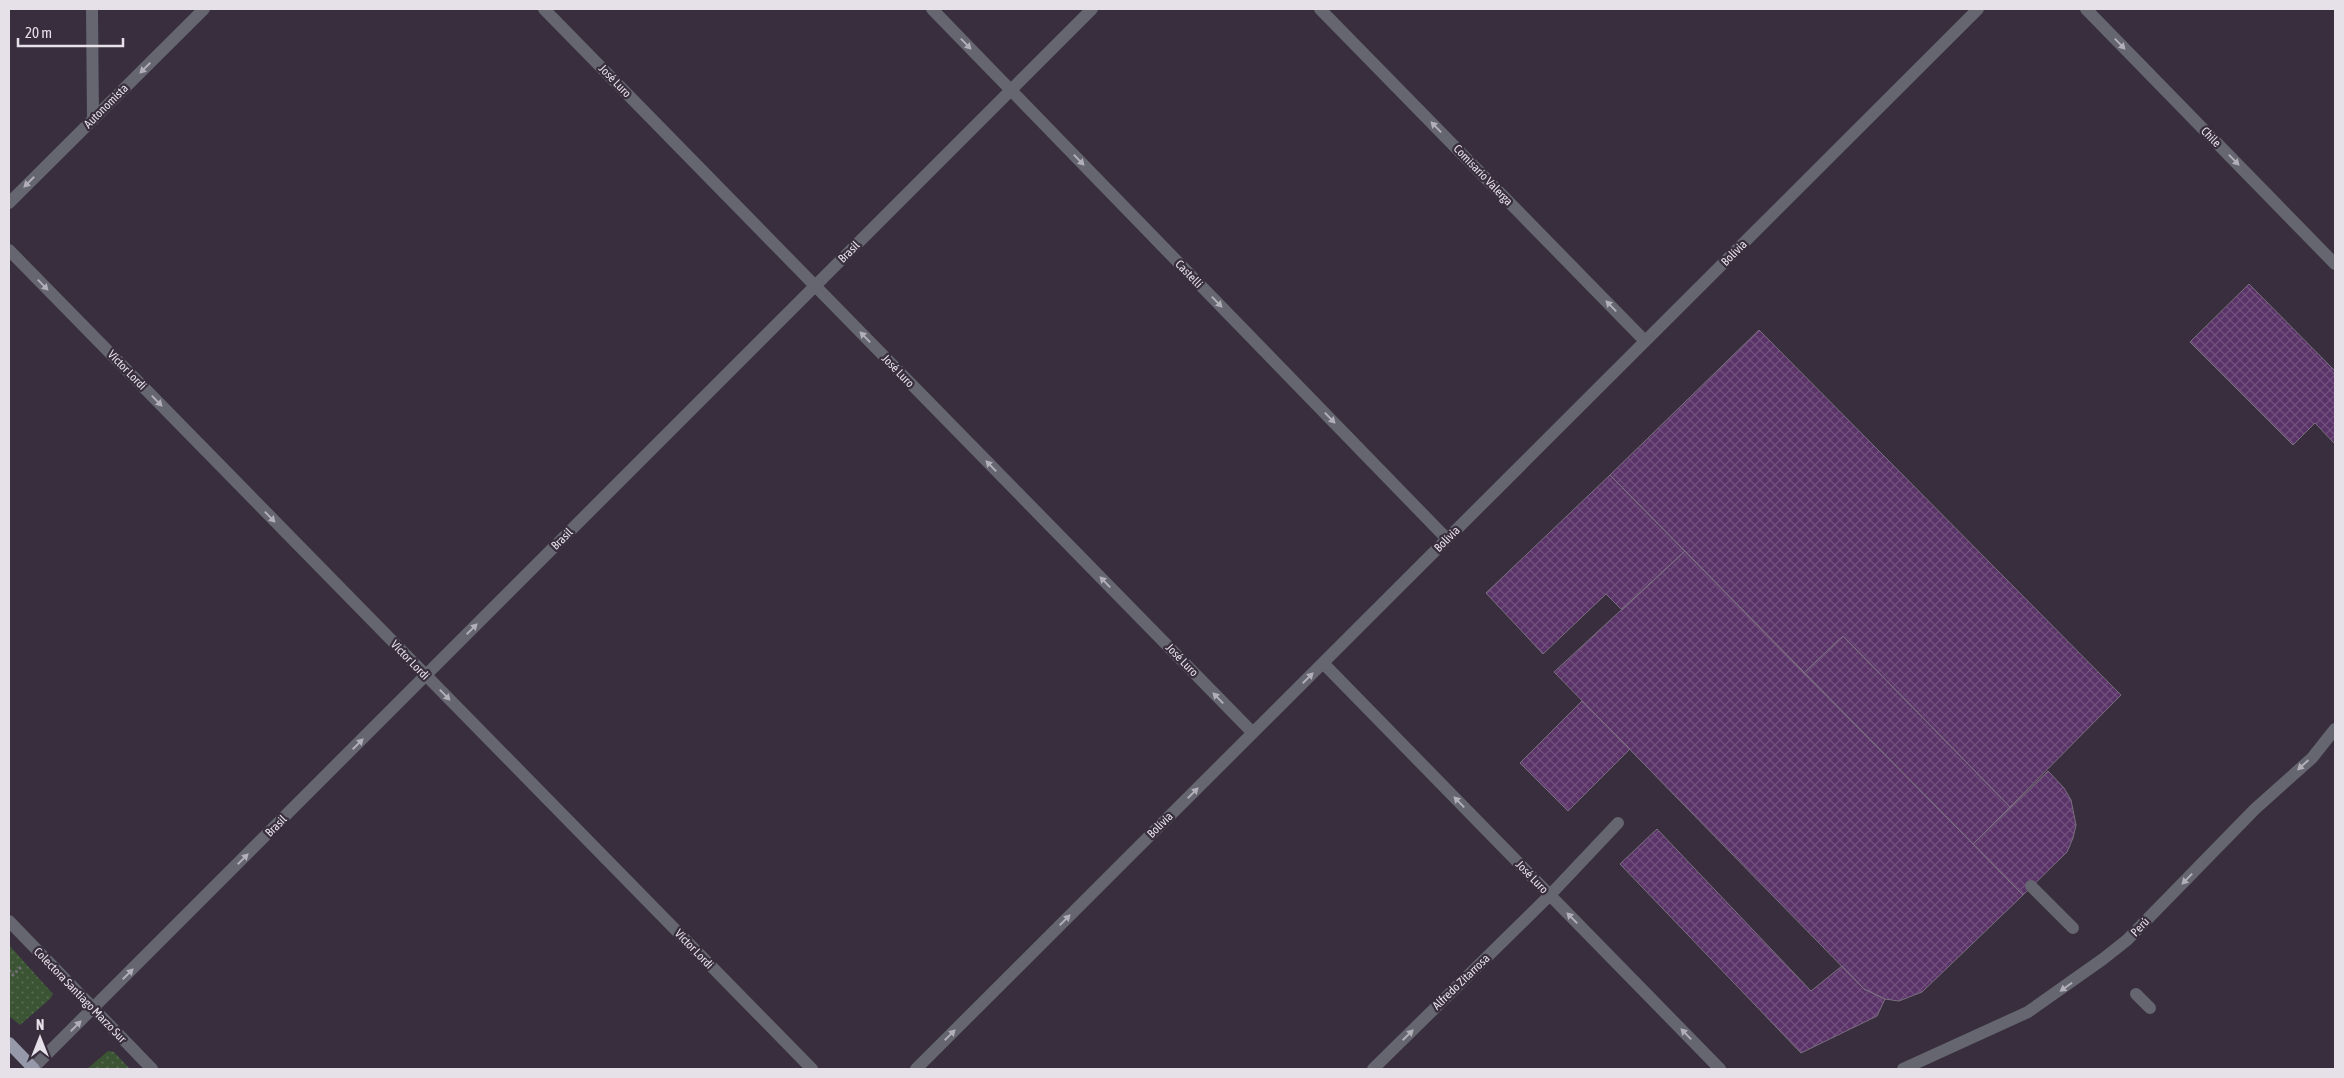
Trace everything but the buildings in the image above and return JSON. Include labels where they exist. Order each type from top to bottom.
[{"type":"main road","points":[[9,1043],[33,1069]]},
{"type":"street","points":[[92,9],[93,120]]},
{"type":"street","name":"Autonomista","points":[[9,202],[204,9]]},
{"type":"street","name":"José Luro","points":[[544,9],[1252,733]]},
{"type":"street","name":"Castelli","points":[[932,9],[1447,539]]},
{"type":"street","name":"Brasil","points":[[33,1069],[1092,9]]},
{"type":"street","name":"Comisario Valerga","points":[[1320,9],[1645,341]]},
{"type":"street","name":"Bolivia","points":[[920,1068],[1252,733],[1978,9]]},
{"type":"street","name":"Chile","points":[[2086,9],[2335,264]]},
{"type":"street","name":"Víctor Lordi","points":[[9,250],[812,1069]]},
{"type":"street","name":"José Luro","points":[[1323,663],[1720,1069]]},
{"type":"street","name":"Perú","points":[[1902,1069],[2028,1012],[2103,959],[2127,940],[2255,809],[2312,758],[2335,729]]},
{"type":"street","name":"Alfredo Zitarrosa","points":[[1373,1069],[1550,896],[1618,823]]},
{"type":"street","points":[[2031,886],[2073,928]]},
{"type":"street","name":"Colectora Santiago Marzo Sur","points":[[9,921],[152,1069]]},
{"type":"street","points":[[2136,994],[2150,1008]]},
{"type":"path","points":[[9,970],[13,975],[26,963]]},
{"type":"green space","points":[[9,945],[53,994],[50,999],[20,1025],[9,1016]]},
{"type":"green space","points":[[108,1051],[114,1052],[130,1069],[87,1069]]}]
